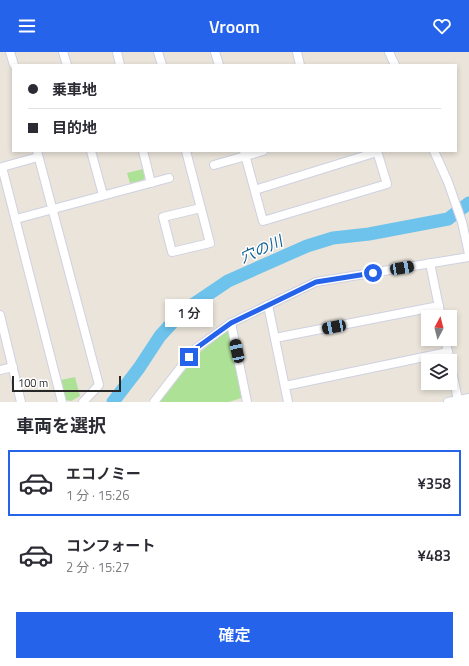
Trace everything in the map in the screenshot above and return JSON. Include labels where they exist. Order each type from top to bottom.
[{"type":"street","points":[[10,52],[14,64]]},
{"type":"street","points":[[63,52],[67,64]]},
{"type":"street","points":[[117,52],[120,64]]},
{"type":"street","points":[[158,52],[162,64]]},
{"type":"street","points":[[215,52],[219,64]]},
{"type":"street","points":[[297,52],[300,64]]},
{"type":"street","points":[[389,52],[395,64]]},
{"type":"street","points":[[90,152],[103,196]]},
{"type":"street","points":[[142,152],[151,182]]},
{"type":"street","points":[[186,152],[201,208],[210,243],[172,252],[163,217],[201,208]]},
{"type":"street","points":[[214,165],[245,154],[257,152]]},
{"type":"street","points":[[245,154],[255,190],[264,221],[387,184],[377,152],[255,190]]},
{"type":"street","points":[[154,402],[195,349],[231,323],[316,282],[469,256],[462,222],[448,182],[434,152]]},
{"type":"street","points":[[62,402],[2,166],[37,154],[99,385],[83,402]]},
{"type":"street","points":[[16,220],[169,178]]},
{"type":"street","points":[[430,263],[440,310]]},
{"type":"street","points":[[268,305],[288,402]]},
{"type":"street","points":[[275,338],[439,306]]},
{"type":"street","points":[[0,315],[21,402]]},
{"type":"street","points":[[231,323],[245,401]]},
{"type":"street","points":[[285,386],[448,352],[447,346]]},
{"type":"street","points":[[0,370],[13,367]]},
{"type":"street","points":[[456,390],[458,400]]},
{"type":"street","points":[[448,402],[469,398]]},
{"type":"green space","points":[[143,169],[145,177],[143,180],[130,183],[127,173]]},
{"type":"green space","points":[[228,330],[243,396],[229,402],[159,402],[199,353]]},
{"type":"green space","points":[[75,377],[80,396],[71,401],[66,400],[61,380]]},
{"type":"waterway","name":"穴の川","points":[[113,402],[139,368],[160,336],[182,312],[228,281],[307,246],[333,238],[369,234],[448,219],[469,203]]},
{"type":"route","points":[[189,357],[195,349],[231,323],[316,282],[373,273]]}]
